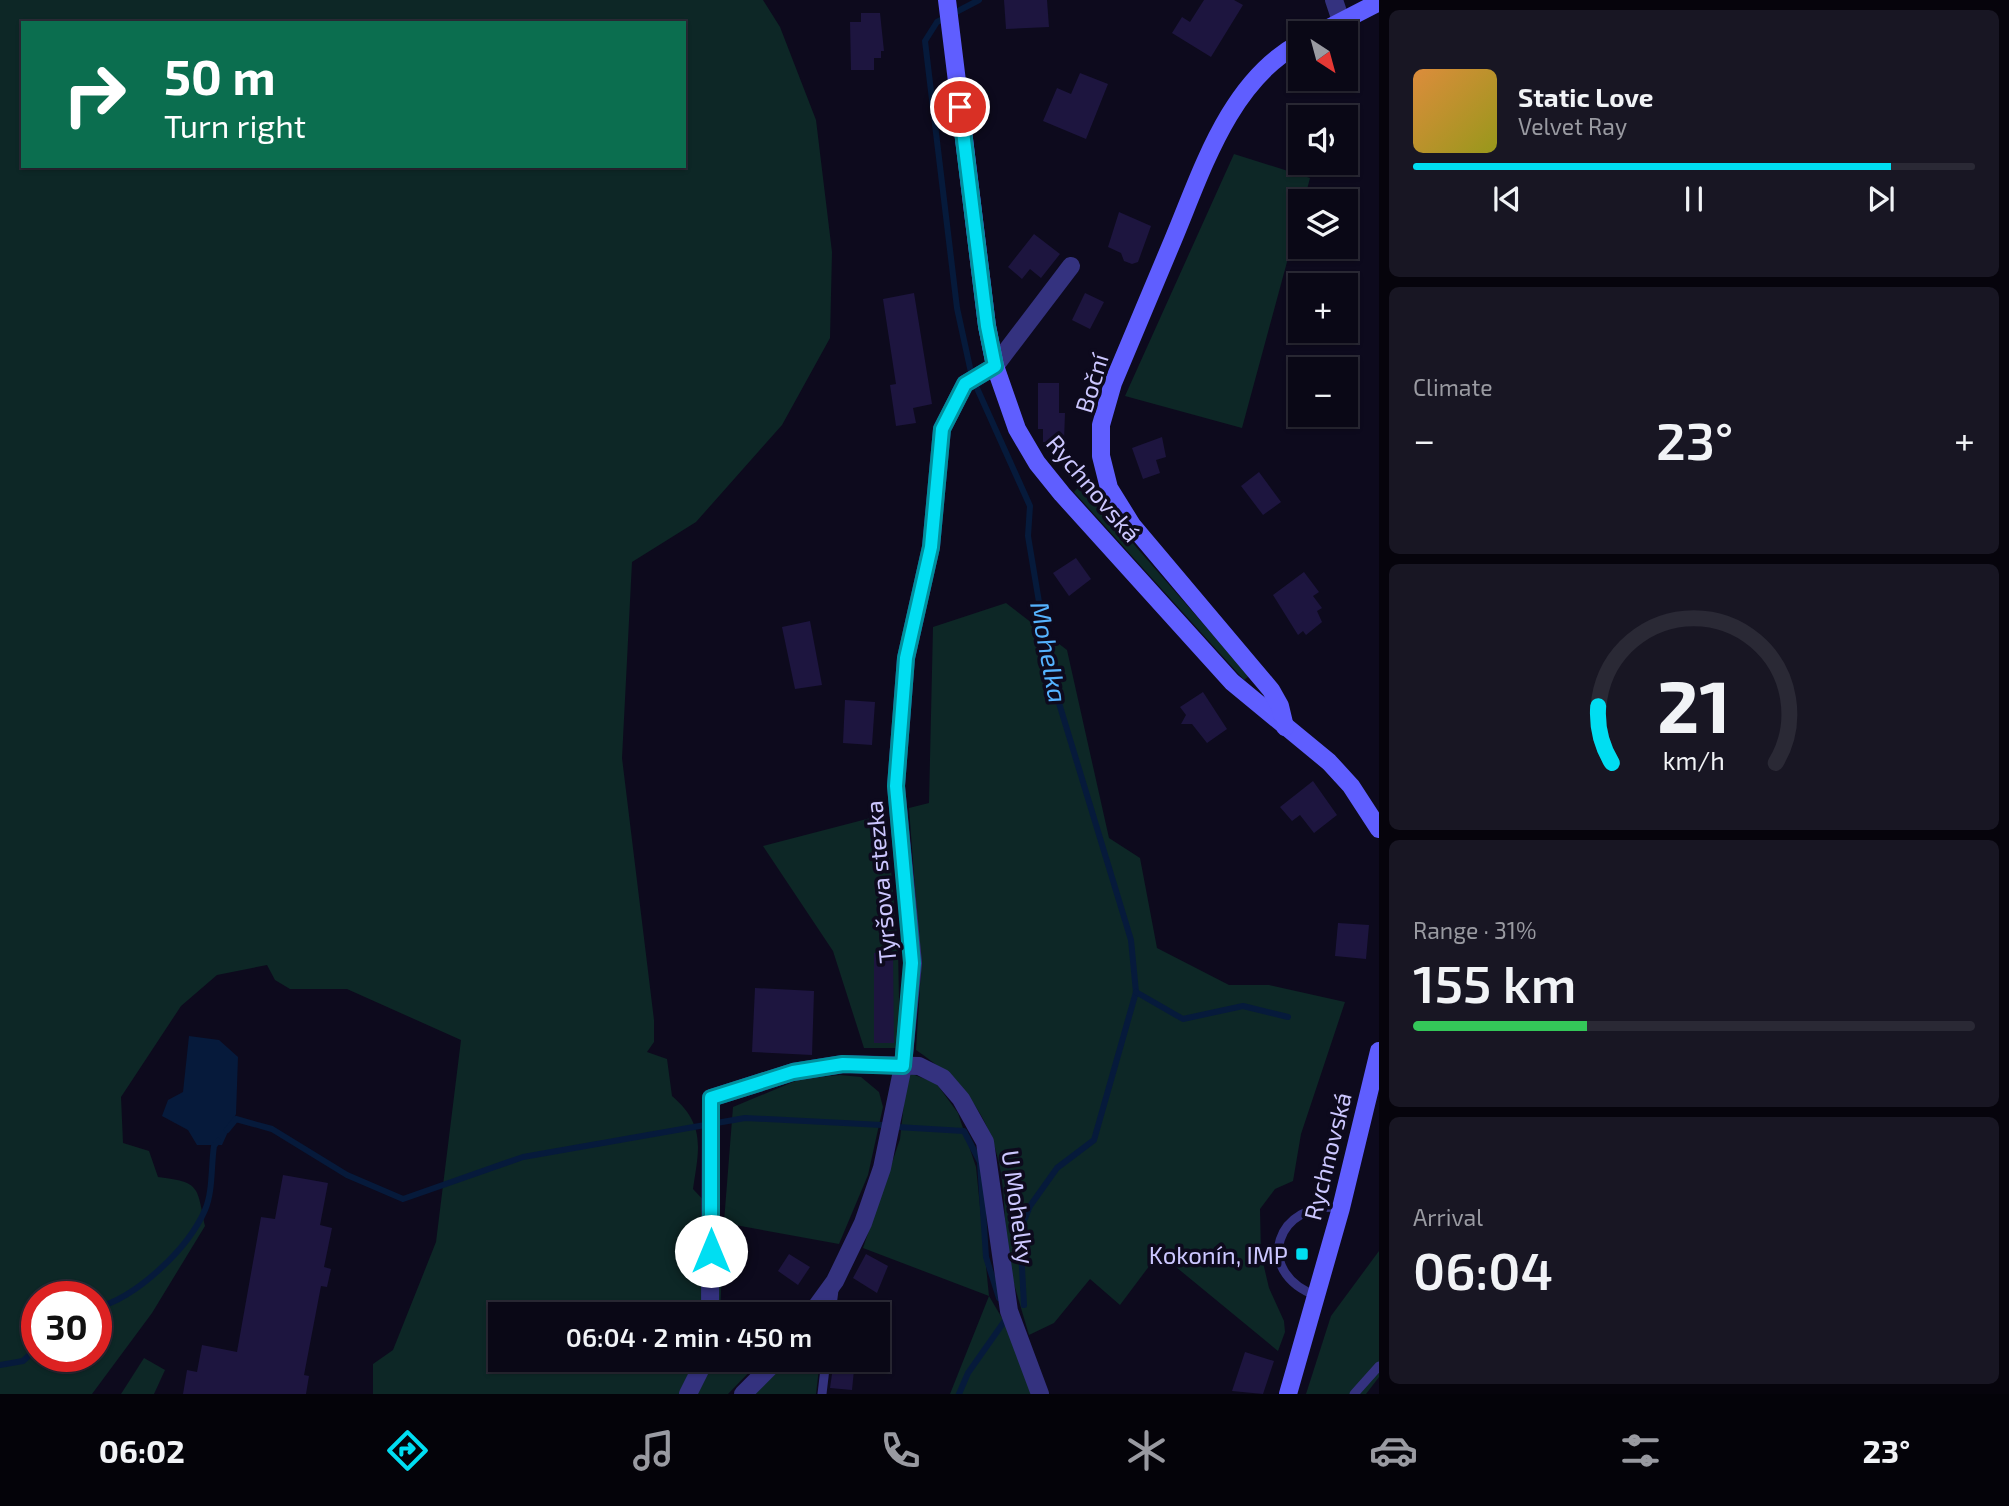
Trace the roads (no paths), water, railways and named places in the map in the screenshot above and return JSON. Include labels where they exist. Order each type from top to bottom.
[{"type":"street","name":"Rychnovská","points":[[947,0],[987,326],[989,370],[1037,463],[1232,682],[1329,762],[1351,786],[1379,829]]},
{"type":"street","points":[[1334,0],[1341,21],[1379,2]]},
{"type":"street","name":"Boční","points":[[1285,727],[1280,706],[1271,690],[1132,525],[1115,497],[1101,456],[1101,425],[1113,383],[1216,138],[1249,87],[1288,49]]},
{"type":"street","name":"Tyršova stezka","points":[[820,1302],[835,1281],[863,1223],[881,1168],[903,1066],[912,963],[896,786],[906,658],[931,547],[942,429],[965,384],[989,370],[1070,266]]},
{"type":"street","name":"Rychnovská","points":[[1287,1394],[1341,1208],[1379,1051]]},
{"type":"street","name":"U Mohelky","points":[[710,1302],[711,1098],[793,1072],[843,1064],[932,1070],[943,1078],[961,1099],[985,1142],[1009,1311],[1040,1394]]},
{"type":"street","points":[[688,1394],[699,1372]]},
{"type":"street","points":[[743,1394],[765,1372]]},
{"type":"lane","points":[[1317,1296],[1288,1278],[1277,1259],[1278,1247],[1287,1225],[1303,1212],[1328,1206],[1341,1208]]},
{"type":"lane","points":[[832,1302],[835,1281]]},
{"type":"lane","points":[[1354,1394],[1379,1366]]},
{"type":"lane","points":[[822,1394],[825,1372]]},
{"type":"water","points":[[189,1036],[219,1040],[238,1057],[236,1114],[222,1145],[197,1145],[188,1130],[162,1116],[168,1100],[183,1092]]},
{"type":"waterway","name":"Mohelka","points":[[979,0],[937,22],[925,41],[957,308],[972,377],[1030,506],[1028,536],[1052,680],[1131,940],[1136,992],[1094,1140],[1057,1168],[1030,1206],[1020,1231],[1024,1305]]},
{"type":"waterway","points":[[1136,992],[1183,1019],[1243,1006],[1288,1017]]},
{"type":"waterway","points":[[227,1130],[236,1119],[272,1129],[347,1175],[403,1199],[523,1157],[745,1118],[882,1125]]},
{"type":"waterway","points":[[897,1127],[964,1131],[980,1162],[986,1257],[999,1298]]},
{"type":"waterway","points":[[112,1302],[128,1294],[160,1270],[197,1225],[208,1203],[214,1146],[218,1141]]},
{"type":"waterway","name":"Mohelka","points":[[959,1394],[968,1373],[1006,1319],[1005,1315]]},
{"type":"waterway","points":[[0,1365],[21,1361]]},
{"type":"place","name":"Kokonín, IMP","points":[[1302,1254]]}]
